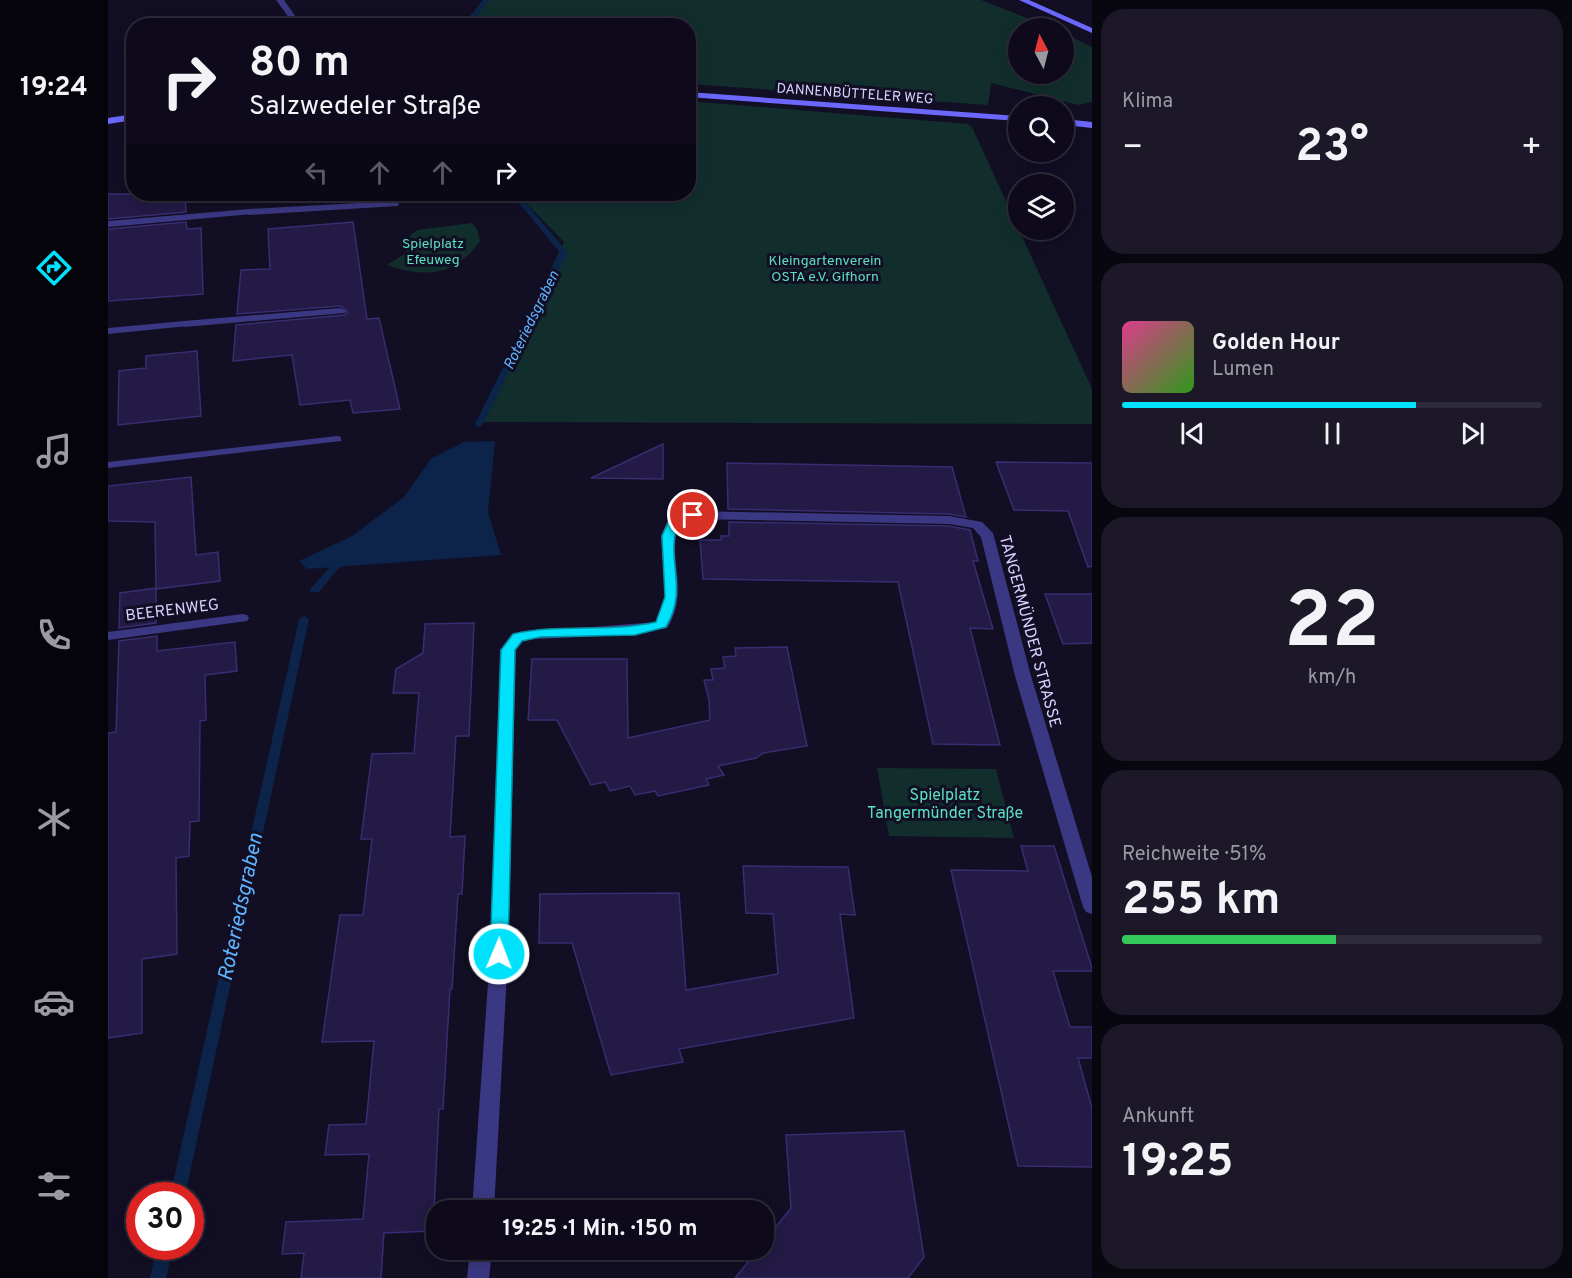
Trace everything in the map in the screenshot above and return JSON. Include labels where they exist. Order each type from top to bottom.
[{"type":"street","points":[[280,0],[292,18]]},
{"type":"street","points":[[1023,0],[1092,31]]},
{"type":"street","name":"DANNENBÜTTELER WEG","points":[[696,95],[1008,118]]},
{"type":"street","points":[[108,121],[126,118]]},
{"type":"street","points":[[1074,123],[1092,124]]},
{"type":"street","points":[[108,225],[249,212]]},
{"type":"street","points":[[108,331],[184,324]]},
{"type":"street","name":"TANGERMÜNDER STRASSE","points":[[484,1200],[499,954],[508,650],[517,637],[540,633],[635,631],[662,625],[672,597],[668,536],[673,523],[693,515],[949,520],[977,525],[988,536],[1023,676],[1092,907]]},
{"type":"street","name":"BEERENWEG","points":[[108,636],[242,618]]},
{"type":"street","points":[[478,1278],[479,1260]]},
{"type":"lane","points":[[249,212],[394,204]]},
{"type":"lane","points":[[184,324],[341,311]]},
{"type":"lane","points":[[108,465],[337,439]]},
{"type":"green space","points":[[483,0],[981,0],[1027,18],[1008,18],[1008,84],[1074,84],[1074,38],[1092,47],[1092,102],[1078,105],[1074,104],[1074,96],[1042,96],[991,83],[988,105],[696,84],[696,18],[469,18]]},
{"type":"green space","name":"Kleingartenverein OSTA e.V. Gifhorn","points":[[696,102],[968,124],[972,127],[1008,206],[1008,240],[1024,240],[1092,389],[1092,424],[478,422],[564,242],[524,201],[696,201]]},
{"type":"green space","name":"Spielplatz Efeuweg","points":[[472,223],[477,229],[480,241],[460,262],[450,268],[427,273],[387,265],[406,253],[410,236],[417,230]]},
{"type":"green space","name":"Spielplatz Tangermünder Straße","points":[[877,768],[996,769],[1014,838],[889,836]]},
{"type":"water","points":[[495,441],[488,512],[501,555],[307,569],[299,561],[352,536],[404,497],[431,459],[464,442]]},
{"type":"building","points":[[108,194],[126,194],[126,201],[185,201],[186,212],[108,219]]},
{"type":"building","points":[[186,222],[187,229],[201,228],[203,294],[108,301],[108,229]]},
{"type":"building","points":[[353,222],[367,319],[379,318],[400,409],[353,413],[350,400],[300,405],[292,355],[233,361],[236,325],[345,315],[348,312],[341,306],[237,314],[241,270],[270,269],[268,229]]},
{"type":"building","points":[[197,351],[201,416],[118,425],[119,371],[146,368],[146,356]]},
{"type":"building","points":[[663,444],[663,479],[591,478]]},
{"type":"building","points":[[996,462],[1092,463],[1092,566],[1088,567],[1068,511],[1014,510]]},
{"type":"building","points":[[727,463],[952,467],[966,517],[949,514],[728,509]]},
{"type":"building","points":[[191,477],[196,555],[218,552],[220,581],[156,589],[156,623],[119,628],[120,593],[156,588],[155,522],[108,521],[108,486]]},
{"type":"building","points":[[729,522],[949,526],[970,530],[978,561],[973,561],[993,629],[970,628],[1000,745],[933,744],[898,582],[703,579],[700,540],[721,540],[721,536],[729,536]]},
{"type":"building","points":[[1045,594],[1092,594],[1092,643],[1063,644]]},
{"type":"building","points":[[474,623],[469,736],[456,736],[450,837],[465,836],[462,894],[458,894],[452,989],[450,989],[443,1109],[439,1109],[435,1200],[426,1200],[426,1231],[384,1233],[381,1278],[301,1278],[304,1253],[282,1254],[286,1222],[363,1219],[369,1154],[325,1155],[329,1125],[366,1124],[374,1041],[322,1042],[340,915],[363,915],[372,839],[361,839],[372,754],[414,753],[419,693],[393,693],[396,669],[423,653],[425,624]]},
{"type":"building","points":[[157,636],[157,651],[235,642],[237,671],[205,675],[206,720],[200,721],[199,821],[190,822],[189,856],[176,858],[177,954],[142,959],[142,1033],[108,1038],[108,733],[116,732],[119,641]]},
{"type":"building","points":[[787,647],[807,746],[763,753],[756,758],[718,766],[724,775],[706,779],[709,785],[658,796],[655,791],[635,795],[630,786],[610,791],[605,782],[591,785],[557,720],[528,720],[532,659],[627,659],[628,738],[710,720],[709,700],[704,680],[713,680],[711,669],[725,668],[723,657],[736,656],[735,648]]},
{"type":"building","points":[[1021,846],[1054,846],[1092,968],[1092,971],[1053,971],[1070,1027],[1092,1027],[1092,1058],[1078,1058],[1092,1108],[1092,1167],[1018,1166],[951,870],[1028,871]]},
{"type":"building","points":[[743,866],[848,867],[855,915],[840,914],[854,1018],[679,1049],[683,1062],[611,1075],[572,943],[539,943],[540,894],[679,893],[686,990],[778,974],[773,914],[746,913]]},
{"type":"building","points":[[904,1131],[924,1257],[908,1278],[735,1278],[750,1260],[774,1260],[774,1229],[791,1208],[786,1135]]},
{"type":"waterway","name":"Roteriedsgraben","points":[[472,18],[486,0]]},
{"type":"waterway","name":"Roteriedsgraben","points":[[479,424],[564,253],[521,201]]},
{"type":"waterway","name":"Roteriedsgraben","points":[[315,590],[335,567],[348,561]]},
{"type":"waterway","name":"Roteriedsgraben","points":[[180,1182],[304,619]]},
{"type":"waterway","name":"Roteriedsgraben","points":[[158,1278],[162,1260]]},
{"type":"route","points":[[499,954],[508,650],[517,637],[540,633],[635,631],[662,625],[672,597],[668,536],[673,523],[693,515]]}]
